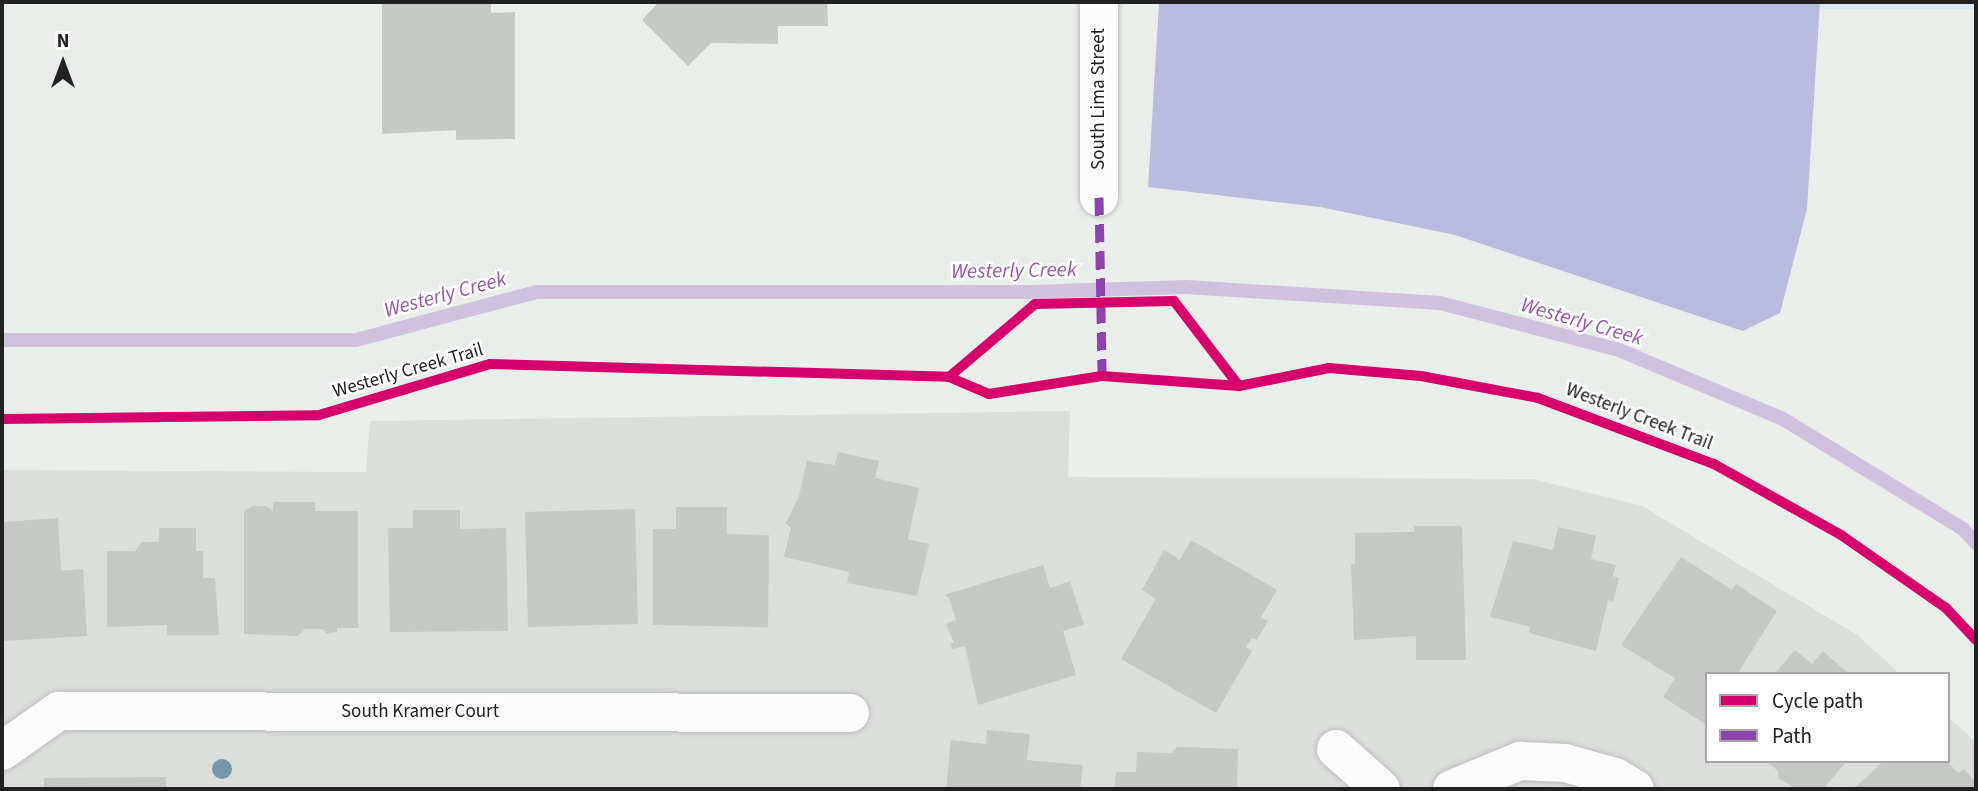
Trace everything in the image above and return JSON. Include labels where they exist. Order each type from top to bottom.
[{"type":"street","name":"South Lima Street","points":[[1099,2],[1099,197]]},
{"type":"street","name":"South Kramer Court","points":[[2,751],[59,711],[850,713]]},
{"type":"street","points":[[1336,749],[1381,789]]},
{"type":"street","points":[[1452,789],[1520,761],[1565,763],[1615,777],[1634,789]]},
{"type":"shaded area","points":[[1159,2],[1820,2],[1807,209],[1780,313],[1743,331],[1455,235],[1320,207],[1148,187]]},
{"type":"shaded area","points":[[1820,2],[1976,2],[1976,9],[1820,9]]},
{"type":"shaded area","points":[[1070,411],[1068,477],[1533,479],[1642,506],[1857,635],[1898,672],[1705,672],[1705,763],[1950,763],[1950,719],[1976,742],[1976,789],[2,789],[2,470],[366,472],[370,421]]},
{"type":"building","points":[[382,2],[491,2],[491,13],[515,12],[515,139],[456,140],[456,130],[382,134]]},
{"type":"building","points":[[659,2],[827,2],[828,26],[778,26],[778,44],[711,43],[688,66],[642,20]]},
{"type":"building","points":[[838,452],[879,461],[875,478],[919,488],[908,539],[929,544],[917,596],[847,583],[849,572],[784,557],[791,528],[786,523],[799,496],[807,461],[835,465]]},
{"type":"building","points":[[273,502],[315,502],[315,511],[358,511],[358,628],[337,628],[337,632],[327,634],[323,629],[305,629],[298,636],[244,634],[244,511],[252,506],[266,506],[273,511]]},
{"type":"building","points":[[676,507],[727,507],[727,534],[769,535],[768,627],[653,625],[653,529],[676,529]]},
{"type":"building","points":[[635,509],[638,624],[528,627],[525,512]]},
{"type":"building","points":[[413,510],[460,510],[460,529],[506,528],[508,631],[390,632],[388,528],[413,528]]},
{"type":"building","points":[[58,518],[61,571],[83,569],[87,636],[2,641],[2,522]]},
{"type":"building","points":[[1414,526],[1462,526],[1466,660],[1416,660],[1416,636],[1354,640],[1351,564],[1355,564],[1355,533],[1414,532]]},
{"type":"building","points":[[1558,527],[1596,536],[1591,559],[1616,565],[1613,576],[1619,578],[1613,602],[1608,600],[1596,651],[1529,633],[1530,627],[1490,617],[1513,541],[1553,550]]},
{"type":"building","points":[[159,528],[196,528],[196,551],[203,551],[203,578],[215,578],[219,635],[167,635],[167,625],[107,627],[107,551],[135,551],[142,542],[159,542]]},
{"type":"building","points":[[1191,540],[1277,590],[1261,617],[1268,621],[1257,640],[1252,638],[1246,647],[1252,651],[1216,713],[1121,659],[1156,599],[1142,590],[1164,550],[1180,560]]},
{"type":"building","points":[[1681,557],[1732,590],[1736,584],[1777,611],[1738,672],[1705,672],[1705,724],[1663,697],[1675,678],[1621,645]]},
{"type":"building","points":[[1043,565],[1050,588],[1070,581],[1084,625],[1063,631],[1076,675],[978,705],[965,646],[952,649],[950,643],[954,643],[946,624],[956,620],[949,598],[944,595]]},
{"type":"building","points":[[1795,650],[1812,664],[1823,651],[1847,672],[1776,672]]},
{"type":"building","points":[[987,730],[1030,734],[1027,760],[1083,765],[1080,789],[946,789],[951,740],[986,744]]},
{"type":"building","points":[[1177,747],[1238,749],[1237,789],[1115,789],[1116,772],[1136,772],[1137,752],[1172,753]]},
{"type":"building","points":[[1768,763],[1845,763],[1823,789],[1796,789],[1778,778],[1778,771]]},
{"type":"building","points":[[1949,763],[1958,773],[1964,769],[1976,782],[1976,789],[1853,789],[1881,764]]},
{"type":"building","points":[[166,777],[166,789],[44,789],[44,778]]},
{"type":"waterway","name":"Westerly Creek","points":[[2,340],[356,340],[536,292],[1028,292],[1186,287],[1440,303],[1619,350],[1783,419],[1963,529],[1976,543]]},
{"type":"marked path","points":[[1099,197],[1102,376]]},
{"type":"cycle path","points":[[949,377],[1035,304],[1174,301],[1239,386]]},
{"type":"cycle path","name":"Westerly Creek Trail","points":[[2,419],[319,415],[490,364],[949,377],[989,394],[1102,376],[1239,386],[1329,368],[1421,376],[1538,398],[1714,464],[1841,535],[1946,608],[1976,640]]}]
